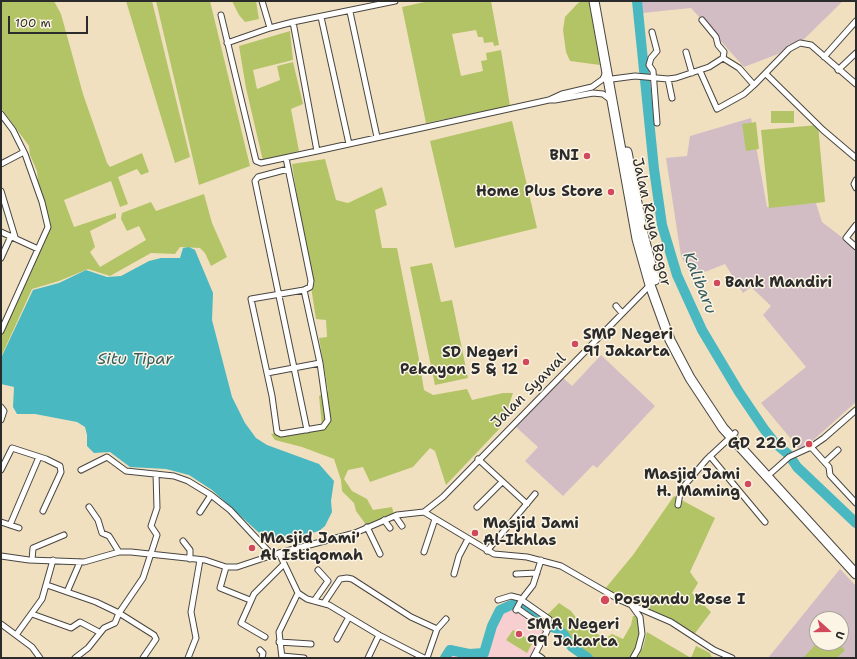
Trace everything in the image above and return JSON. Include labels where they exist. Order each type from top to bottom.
[{"type":"highway","name":"Jalan Raya Bogor","points":[[594,1],[644,238],[661,304],[676,341],[688,365],[733,434],[771,473],[856,566]]},
{"type":"highway","name":"Jalan Raya Bogor","points":[[599,1],[608,71]]},
{"type":"highway","name":"Jalan Raya Bogor","points":[[614,100],[637,240],[666,332],[685,370],[733,434],[856,574]]},
{"type":"street","points":[[262,1],[270,28]]},
{"type":"street","points":[[227,43],[270,28],[293,22],[350,12],[395,1]]},
{"type":"street","points":[[350,12],[377,137]]},
{"type":"street","points":[[221,15],[254,159],[261,163],[549,100],[555,96],[592,90],[614,100]]},
{"type":"street","points":[[321,17],[349,144]]},
{"type":"street","points":[[702,20],[716,37],[718,45],[724,52],[723,58]]},
{"type":"street","points":[[824,57],[856,21]]},
{"type":"street","points":[[293,22],[317,151]]},
{"type":"street","points":[[652,32],[657,51],[649,62],[653,69],[651,77],[657,123]]},
{"type":"street","points":[[700,71],[716,109],[744,94],[766,74],[789,49],[800,43],[811,45],[838,70],[856,84]]},
{"type":"street","points":[[686,52],[692,73]]},
{"type":"street","points":[[838,70],[856,53]]},
{"type":"street","points":[[592,90],[603,79],[608,71],[635,76],[668,79],[700,71],[723,58]]},
{"type":"street","points":[[723,58],[738,68],[754,85]]},
{"type":"street","points":[[766,74],[823,130],[856,158]]},
{"type":"street","points":[[668,79],[672,98]]},
{"type":"street","points":[[1,114],[13,130],[24,152],[48,222],[46,233],[3,323],[1,331]]},
{"type":"street","points":[[1,164],[24,152]]},
{"type":"street","points":[[286,158],[311,281],[310,287],[304,290],[279,293],[251,299],[267,373],[277,433],[281,434],[323,427],[328,422],[327,401],[304,290]]},
{"type":"street","points":[[288,169],[258,177],[255,181],[307,430]]},
{"type":"street","points":[[855,187],[854,184],[856,180]]},
{"type":"street","points":[[1,191],[13,237],[1,258]]},
{"type":"street","points":[[856,226],[846,236],[846,239],[856,247]]},
{"type":"street","points":[[1,232],[38,249]]},
{"type":"street","name":"Jalan Syawal","points":[[424,512],[442,498],[478,459],[650,285]]},
{"type":"street","points":[[616,306],[622,314]]},
{"type":"street","points":[[267,373],[320,363]]},
{"type":"street","points":[[1,407],[4,411],[1,420]]},
{"type":"street","points":[[771,473],[789,457],[811,447],[856,410]]},
{"type":"street","points":[[678,505],[682,488],[710,456],[733,434]]},
{"type":"street","points":[[811,447],[829,467],[830,475],[855,500]]},
{"type":"street","points":[[1,470],[12,448],[60,466],[62,469],[43,511]]},
{"type":"street","points":[[825,462],[838,450]]},
{"type":"street","points":[[710,456],[765,522]]},
{"type":"street","points":[[10,525],[39,457]]},
{"type":"street","points":[[81,470],[92,463],[108,457],[126,471],[174,476],[188,481],[211,495],[246,526],[272,555]]},
{"type":"street","points":[[478,459],[527,504]]},
{"type":"street","points":[[78,657],[99,632],[106,626],[113,625],[119,613],[141,582],[149,554],[157,535],[151,526],[157,504],[156,474]]},
{"type":"street","points":[[477,507],[502,482]]},
{"type":"street","points":[[487,551],[535,494]]},
{"type":"street","points":[[200,512],[211,495]]},
{"type":"street","points":[[89,507],[98,520],[102,533],[109,536],[119,552]]},
{"type":"street","points":[[1,556],[32,560],[88,562],[119,552],[200,560],[214,562],[226,567],[241,566],[272,555],[348,535],[395,516],[424,512],[487,551],[504,556],[527,557],[561,566],[632,605],[670,622],[714,650],[732,658]]},
{"type":"street","points":[[395,516],[402,526]]},
{"type":"street","points":[[384,520],[390,528]]},
{"type":"street","points":[[424,552],[435,520]]},
{"type":"street","points":[[1,522],[19,528]]},
{"type":"street","points":[[367,527],[380,554]]},
{"type":"street","points":[[32,560],[33,548],[64,534]]},
{"type":"street","points":[[454,574],[459,556],[468,539]]},
{"type":"street","points":[[183,541],[190,550],[190,559]]},
{"type":"street","points":[[279,553],[298,593],[314,601],[324,603],[379,635],[425,658],[437,629],[446,619]]},
{"type":"street","points":[[16,635],[42,598],[54,560]]},
{"type":"street","points":[[188,658],[196,638],[191,612],[200,560]]},
{"type":"street","points":[[541,560],[533,585],[521,599],[517,608],[546,629],[546,633],[535,656],[542,658]]},
{"type":"street","points":[[67,592],[80,562]]},
{"type":"street","points":[[265,637],[241,622],[250,600],[260,587],[284,564]]},
{"type":"street","points":[[226,567],[220,588],[250,600]]},
{"type":"street","points":[[314,601],[328,581],[318,570]]},
{"type":"street","points":[[516,574],[537,573]]},
{"type":"street","points":[[324,603],[340,579],[350,578],[411,617],[437,629]]},
{"type":"street","points":[[47,585],[119,613],[156,636],[143,658]]},
{"type":"street","points":[[298,593],[279,632],[279,642],[282,657],[304,658]]},
{"type":"street","points":[[498,600],[511,596],[521,599],[549,619]]},
{"type":"street","points":[[632,605],[640,617],[642,631],[638,649],[633,658]]},
{"type":"street","points":[[32,614],[71,628],[80,622],[99,632]]},
{"type":"street","points":[[337,639],[349,617]]},
{"type":"street","points":[[1,624],[32,647],[40,658]]},
{"type":"street","points":[[368,658],[379,635]]},
{"type":"street","points":[[279,642],[311,644]]},
{"type":"street","points":[[260,650],[263,653],[262,658]]},
{"type":"shaded area","points":[[641,1],[843,1],[797,46],[790,44],[778,54],[744,67],[691,8],[642,13]]},
{"type":"shaded area","points":[[751,118],[767,207],[816,203],[822,222],[856,248],[856,402],[801,451],[761,403],[806,367],[763,315],[771,306],[751,287],[743,293],[725,264],[692,277],[681,256],[666,158],[687,156],[690,136]]},
{"type":"shaded area","points":[[601,355],[655,406],[597,468],[593,465],[563,496],[525,461],[538,447],[516,427],[562,377],[572,386]]},
{"type":"shaded area","points":[[840,569],[856,586],[856,658],[768,658]]},
{"type":"shaded area","name":"SMA Negeri 99 Jakarta","points":[[510,608],[516,610],[543,627],[545,633],[532,658],[446,658],[454,652],[472,657],[482,656],[499,616]]},
{"type":"green space","points":[[1,1],[54,1],[61,14],[83,94],[107,163],[110,167],[142,153],[149,172],[141,175],[137,169],[118,177],[128,204],[120,207],[111,181],[64,200],[74,227],[116,213],[116,218],[90,231],[95,247],[90,252],[100,267],[146,240],[139,226],[127,231],[121,219],[122,213],[151,202],[156,211],[204,194],[212,223],[227,257],[211,266],[205,253],[200,248],[180,247],[175,254],[151,253],[110,276],[88,269],[59,281],[32,289],[1,357],[1,336],[40,246],[48,234],[41,210],[37,171],[30,155],[29,146],[1,108]]},
{"type":"green space","points":[[126,1],[152,1],[190,157],[175,163]]},
{"type":"green space","points":[[156,1],[210,1],[250,166],[199,185]]},
{"type":"green space","points":[[232,1],[256,1],[259,19],[245,22],[239,15]]},
{"type":"green space","points":[[429,1],[491,1],[499,45],[494,46],[493,42],[484,43],[483,37],[478,37],[476,30],[452,34],[461,76],[483,71],[481,61],[487,60],[486,53],[501,50],[510,106],[426,123],[402,7]]},
{"type":"green space","points":[[582,1],[589,1],[600,65],[570,61],[566,52],[563,30],[565,17],[578,3]]},
{"type":"green space","points":[[290,31],[293,60],[253,70],[257,89],[280,80],[277,66],[293,62],[303,104],[291,109],[299,151],[263,161],[246,88],[239,46]]},
{"type":"green space","points":[[771,111],[794,111],[794,123],[771,123]]},
{"type":"green space","points":[[512,121],[537,228],[455,248],[430,141]]},
{"type":"green space","points":[[756,122],[759,149],[746,151],[742,124]]},
{"type":"green space","points":[[818,125],[825,202],[769,208],[761,130]]},
{"type":"green space","points":[[325,159],[336,200],[348,203],[382,187],[387,205],[375,210],[382,248],[397,248],[424,390],[433,395],[467,389],[472,400],[503,393],[513,393],[502,426],[446,485],[435,451],[430,448],[413,467],[370,482],[363,467],[348,470],[344,479],[352,491],[367,499],[373,510],[392,507],[394,515],[367,526],[356,511],[354,503],[342,491],[341,480],[334,459],[302,447],[275,440],[271,434],[322,426],[319,396],[328,391],[319,338],[327,337],[326,320],[316,319],[292,164]]},
{"type":"green space","points":[[432,263],[441,302],[452,300],[468,378],[435,385],[410,267]]},
{"type":"green space","points":[[674,496],[715,518],[690,572],[698,583],[692,593],[711,612],[693,636],[604,590],[633,555]]},
{"type":"green space","points":[[559,603],[571,611],[578,620],[584,621],[605,639],[612,634],[623,639],[631,625],[633,616],[637,616],[641,634],[637,648],[631,658],[593,658],[587,652],[578,649],[563,628],[545,617]]},
{"type":"green space","points":[[513,630],[533,642],[527,653],[506,640]]},
{"type":"green space","points":[[647,632],[691,658],[637,658],[643,647]]},
{"type":"green space","points":[[696,646],[710,653],[712,658],[691,658]]},
{"type":"green space","points":[[810,651],[844,651],[837,658],[803,658]]},
{"type":"water","name":"Situ Tipar","points":[[189,247],[195,250],[213,293],[212,320],[232,397],[245,423],[256,438],[267,445],[319,464],[334,481],[331,501],[332,512],[325,526],[319,531],[275,543],[268,541],[212,490],[189,475],[166,469],[130,467],[110,452],[94,453],[87,446],[85,427],[77,422],[35,414],[17,414],[13,407],[14,387],[1,384],[1,358],[33,290],[59,283],[86,270],[107,277],[121,276],[149,261],[161,258],[180,258],[183,248]]},
{"type":"waterway","name":"Kalibaru","points":[[637,1],[654,169],[662,225],[677,275],[702,330],[739,392],[764,429],[775,443],[789,455],[797,467],[856,523]]},
{"type":"waterway","points":[[445,658],[450,650],[469,654],[484,653],[492,626],[500,610],[511,605],[519,605],[529,609],[545,625],[558,629],[572,647],[588,658]]},
{"type":"place","name":"BNI","points":[[587,156]]},
{"type":"place","name":"Home Plus Store","points":[[611,192]]},
{"type":"place","name":"Bank Mandiri","points":[[717,283]]},
{"type":"place","name":"SMP Negeri 91 Jakarta","points":[[575,344]]},
{"type":"place","name":"SD Negeri Pekayon 5 & 12","points":[[526,362]]},
{"type":"place","name":"GD 226 P","points":[[809,444]]},
{"type":"place","name":"Masjid Jami H. Maming","points":[[748,484]]},
{"type":"place","name":"Masjid Jami Al-Ikhlas","points":[[475,533]]},
{"type":"place","name":"Masjid Jami' Al Istiqomah","points":[[252,548]]},
{"type":"place","name":"Posyandu Rose I","points":[[605,600]]},
{"type":"place","name":"SMA Negeri 99 Jakarta","points":[[519,634]]}]
